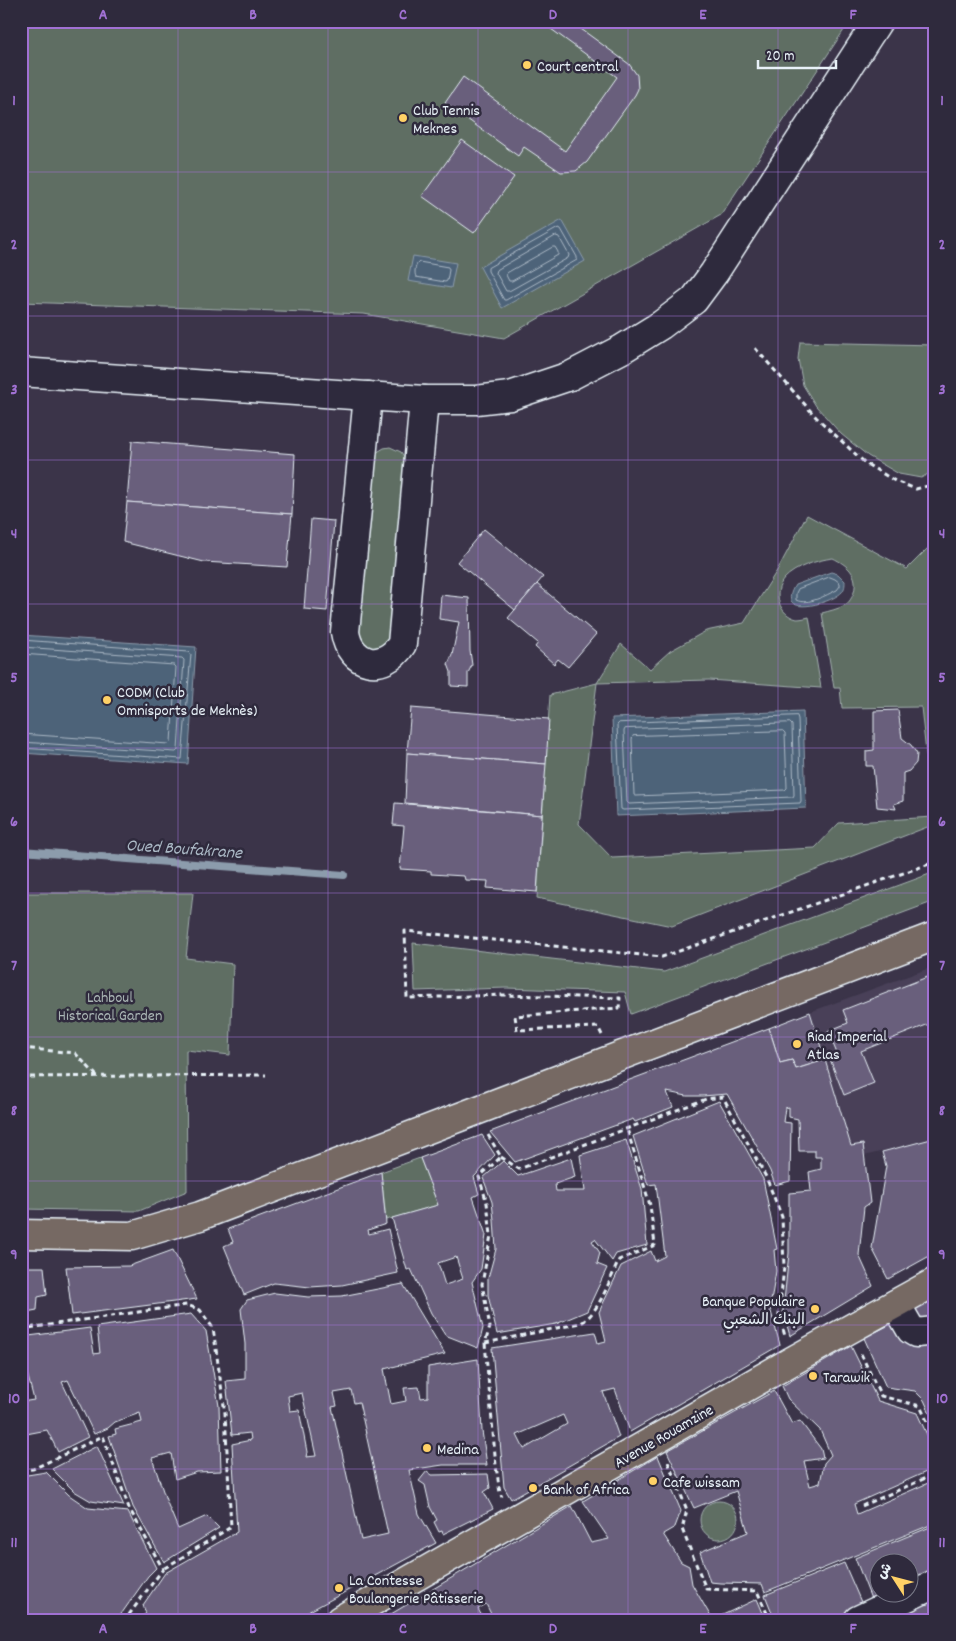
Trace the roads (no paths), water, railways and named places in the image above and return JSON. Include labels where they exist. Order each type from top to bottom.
[{"type":"main road","points":[[21,1234],[132,1236],[200,1216],[935,936]]},
{"type":"main road","name":"Avenue Rouamzine","points":[[340,1620],[792,1361],[935,1282]]},
{"type":"street","points":[[21,372],[424,400],[476,400],[510,396],[570,376],[661,325],[694,300],[720,265],[878,21]]},
{"type":"street","points":[[368,396],[346,640],[356,656],[372,662],[381,662],[390,658],[402,644],[424,400]]},
{"type":"street","points":[[896,1304],[911,1330],[916,1332],[935,1331]]},
{"type":"street","points":[[858,1620],[935,1584]]},
{"type":"water","points":[[562,220],[585,261],[502,308],[480,267]]},
{"type":"water","points":[[413,256],[456,263],[451,288],[408,281]]},
{"type":"water","points":[[831,572],[838,574],[845,581],[842,592],[836,597],[806,606],[792,602],[791,596],[795,585]]},
{"type":"water","name":"CODM (Club Omnisports de Meknès)","points":[[21,635],[196,647],[188,764],[21,753]]},
{"type":"water","points":[[803,711],[806,808],[616,816],[612,718]]},
{"type":"waterway","name":"Oued Boufakrane","points":[[21,851],[344,875]]},
{"type":"place","name":"Court central","points":[[527,65]]},
{"type":"place","name":"Club Tennis Meknes","points":[[403,118]]},
{"type":"place","name":"CODM (Club Omnisports de Meknès)","points":[[107,700]]},
{"type":"place","name":"Riad Imperial Atlas","points":[[797,1044]]},
{"type":"place","name":"Banque Populaire البنك الشعبي","points":[[815,1309]]},
{"type":"place","name":"Tarawik","points":[[813,1376]]},
{"type":"place","name":"Medina","points":[[427,1448]]},
{"type":"place","name":"Cafe wissam","points":[[653,1481]]},
{"type":"place","name":"Bank of Africa","points":[[533,1488]]},
{"type":"place","name":"La Contesse Boulangerie Pâtisserie","points":[[339,1588]]},
{"type":"park label","name":"Lahboul Historical Garden","points":[[110,1005]]}]
